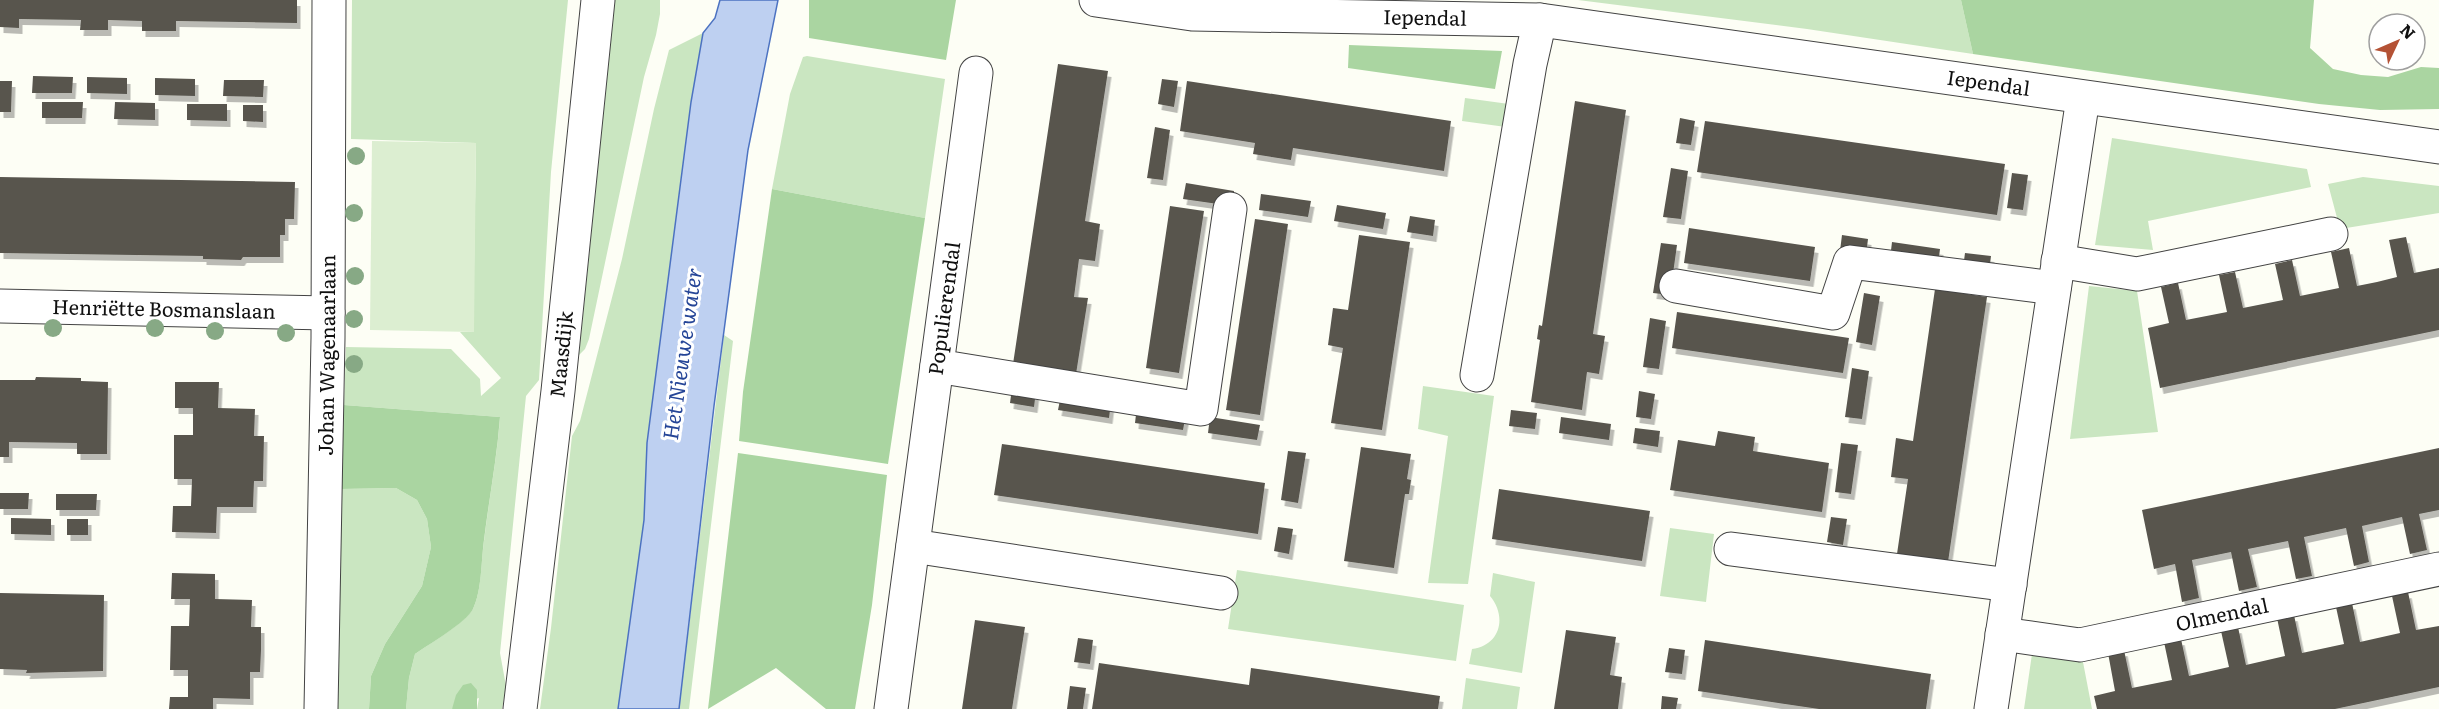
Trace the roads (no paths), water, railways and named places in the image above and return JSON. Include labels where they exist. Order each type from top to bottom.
[{"type":"street","name":"Johan Wagenaarlaan","points":[[321,709],[328,313],[329,0]]},
{"type":"street","name":"Maasdijk","points":[[520,709],[558,391],[598,0]]},
{"type":"street","name":"Iependal","points":[[1096,0],[1192,14],[1540,20],[2083,99],[2439,147]]},
{"type":"street","points":[[1477,375],[1530,64],[1540,20]]},
{"type":"street","name":"Populierendal","points":[[891,709],[976,73]]},
{"type":"street","points":[[1991,709],[2083,99]]},
{"type":"street","points":[[937,366],[1201,408],[1230,209]]},
{"type":"street","points":[[1676,286],[1833,313],[1850,262],[2056,274],[2137,273],[2331,234]]},
{"type":"street","name":"Henriëtte Bosmanslaan","points":[[0,306],[328,313]]},
{"type":"street","points":[[913,546],[1221,593]]},
{"type":"street","points":[[1731,549],[2010,585]]},
{"type":"street","name":"Olmendal","points":[[2002,634],[2079,645],[2439,569]]},
{"type":"water","name":"Het Nieuwe water","points":[[720,0],[778,0],[748,150],[714,406],[679,709],[618,709],[644,520],[647,443],[691,102],[703,33],[715,18]]}]
